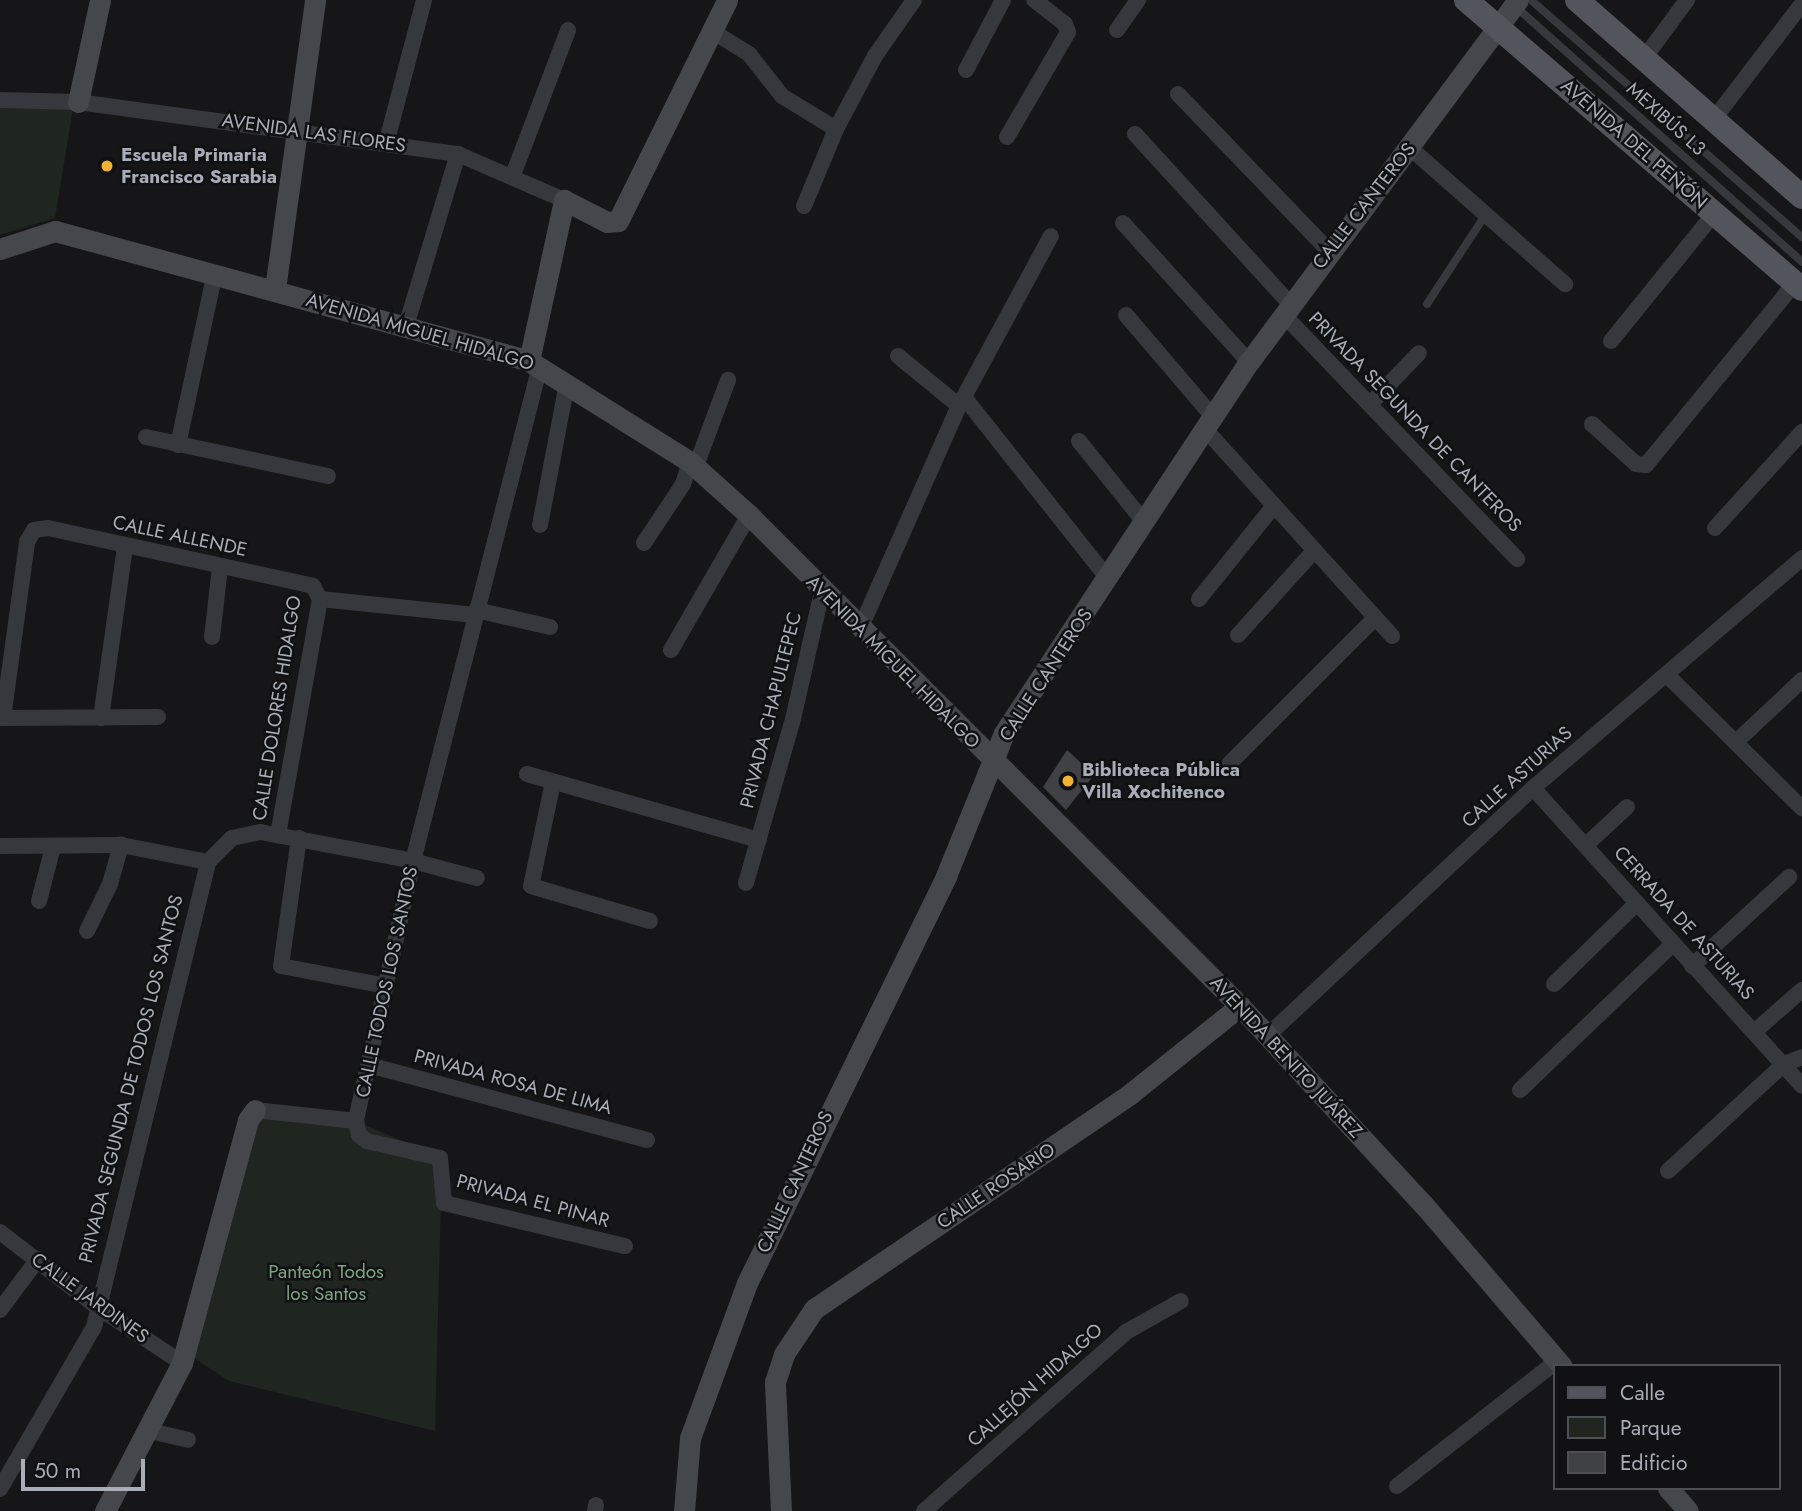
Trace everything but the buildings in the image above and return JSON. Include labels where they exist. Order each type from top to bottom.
[{"type":"main road","points":[[1577,0],[1714,119],[1799,188]]},
{"type":"main road","name":"AVENIDA DEL PEÑÓN","points":[[1473,2],[1714,214],[1800,278]]},
{"type":"street","points":[[78,102],[100,0]]},
{"type":"street","points":[[275,289],[315,0]]},
{"type":"street","points":[[386,144],[424,0]]},
{"type":"street","points":[[727,0],[712,31],[749,54],[782,96],[836,129]]},
{"type":"street","points":[[804,206],[836,129],[875,56],[914,0]]},
{"type":"street","points":[[965,70],[1003,0]]},
{"type":"street","points":[[1007,136],[1068,32],[1065,24],[1034,0]]},
{"type":"street","points":[[1117,30],[1138,0]]},
{"type":"street","points":[[1645,57],[1687,0]]},
{"type":"street","name":"CALLE CANTEROS","points":[[684,1511],[690,1438],[747,1283],[946,876],[1004,733],[1109,580],[1249,362],[1328,250],[1518,1]]},
{"type":"street","points":[[1714,119],[1802,4]]},
{"type":"street","points":[[513,174],[568,30]]},
{"type":"street","name":"AVENIDA LAS FLORES","points":[[0,100],[78,102],[296,129],[458,154],[513,174],[614,222],[712,31]]},
{"type":"street","points":[[1178,94],[1328,250]]},
{"type":"street","name":"PRIVADA SEGUNDA DE CANTEROS","points":[[1135,134],[1371,403],[1517,559]]},
{"type":"street","points":[[1409,146],[1565,284]]},
{"type":"street","points":[[406,326],[458,154]]},
{"type":"street","points":[[535,364],[564,200]]},
{"type":"street","points":[[1611,341],[1714,214]]},
{"type":"street","points":[[1123,223],[1249,362]]},
{"type":"street","name":"AVENIDA MIGUEL HIDALGO","points":[[0,249],[55,230],[275,289],[535,364],[693,464],[749,514],[993,764]]},
{"type":"street","points":[[860,629],[961,401],[1051,236]]},
{"type":"street","points":[[178,444],[215,273]]},
{"type":"street","points":[[1592,424],[1636,464],[1646,465],[1800,278]]},
{"type":"street","points":[[1126,315],[1273,507],[1392,636]]},
{"type":"street","points":[[1371,403],[1419,353]]},
{"type":"street","points":[[898,356],[961,401],[1109,580]]},
{"type":"street","name":"CALLE TODOS LOS SANTOS","points":[[105,1511],[149,1431],[182,1363],[248,1120],[255,1110],[356,1121],[414,861],[535,364]]},
{"type":"street","points":[[644,543],[693,464],[728,380]]},
{"type":"street","points":[[540,525],[567,383]]},
{"type":"street","points":[[1715,528],[1802,432]]},
{"type":"street","points":[[146,438],[328,476]]},
{"type":"street","points":[[1079,441],[1145,523]]},
{"type":"street","points":[[1199,599],[1273,507]]},
{"type":"street","points":[[671,650],[749,514]]},
{"type":"street","name":"CALLE ALLENDE","points":[[8,612],[27,542],[34,530],[48,528],[318,594],[475,612],[550,627]]},
{"type":"street","points":[[100,718],[125,547]]},
{"type":"street","points":[[1238,635],[1314,551]]},
{"type":"street","name":"CALLE ASTURIAS","points":[[1266,1037],[1533,788],[1802,558]]},
{"type":"street","points":[[212,637],[220,568]]},
{"type":"street","name":"PRIVADA CHAPULTEPEC","points":[[746,883],[793,719],[822,591]]},
{"type":"street","name":"CALLE DOLORES HIDALGO","points":[[278,835],[318,594]]},
{"type":"street","points":[[8,612],[1,718],[158,717]]},
{"type":"street","points":[[1230,763],[1375,618]]},
{"type":"street","points":[[1667,675],[1737,741],[1802,808]]},
{"type":"street","points":[[1737,741],[1802,680]]},
{"type":"street","name":"AVENIDA BENITO JUÁREZ","points":[[993,764],[1240,1006],[1423,1204],[1560,1363]]},
{"type":"street","name":"PRIVADA CHAPULTEPEC","points":[[527,774],[759,839]]},
{"type":"street","points":[[553,782],[531,886],[650,921]]},
{"type":"street","name":"CERRADA DE ASTURIAS","points":[[1533,788],[1802,1086]]},
{"type":"street","points":[[1586,845],[1627,807]]},
{"type":"street","points":[[0,846],[121,845],[208,862],[240,834],[278,835],[414,861],[477,878]]},
{"type":"street","points":[[299,838],[281,966],[387,986]]},
{"type":"street","points":[[87,931],[110,884],[121,845]]},
{"type":"street","points":[[39,901],[53,846]]},
{"type":"street","name":"PRIVADA SEGUNDA DE TODOS LOS SANTOS","points":[[0,1489],[94,1327],[96,1306],[208,862]]},
{"type":"street","points":[[1692,966],[1789,877]]},
{"type":"street","points":[[1553,984],[1636,904]]},
{"type":"street","points":[[1520,1090],[1673,944]]},
{"type":"street","points":[[1754,1032],[1802,990]]},
{"type":"street","name":"CALLE ROSARIO","points":[[781,1511],[775,1382],[784,1354],[814,1309],[1130,1094],[1240,1006]]},
{"type":"street","points":[[1668,1171],[1784,1064],[1802,1057]]},
{"type":"street","name":"PRIVADA ROSA DE LIMA","points":[[369,1065],[647,1140]]},
{"type":"street","name":"PRIVADA EL PINAR","points":[[356,1121],[367,1141],[440,1158],[444,1203],[625,1246]]},
{"type":"street","name":"CALLE JARDINES","points":[[0,1231],[96,1306],[182,1363]]},
{"type":"street","points":[[0,1310],[38,1259]]},
{"type":"street","name":"CALLEJÓN HIDALGO","points":[[925,1511],[1126,1332],[1181,1301]]},
{"type":"street","points":[[1397,1486],[1554,1368]]},
{"type":"street","points":[[149,1431],[188,1440]]},
{"type":"street","points":[[1670,1490],[1688,1511]]},
{"type":"lane","name":"MEXIBÚS L3","points":[[1518,1],[1802,237]]},
{"type":"lane","name":"MEXIBÚS L3","points":[[1518,1],[1800,278]]},
{"type":"lane","points":[[1427,304],[1486,214]]},
{"type":"green space","points":[[0,102],[74,103],[55,218],[0,235]]},
{"type":"green space","name":"Panteón Todos los Santos","points":[[255,1110],[356,1121],[442,1158],[435,1431],[229,1381],[188,1354]]},
{"type":"place","name":"Escuela Primaria Francisco Sarabia","points":[[107,166]]},
{"type":"place","name":"Biblioteca Pública Villa Xochitenco","points":[[1068,781]]}]
